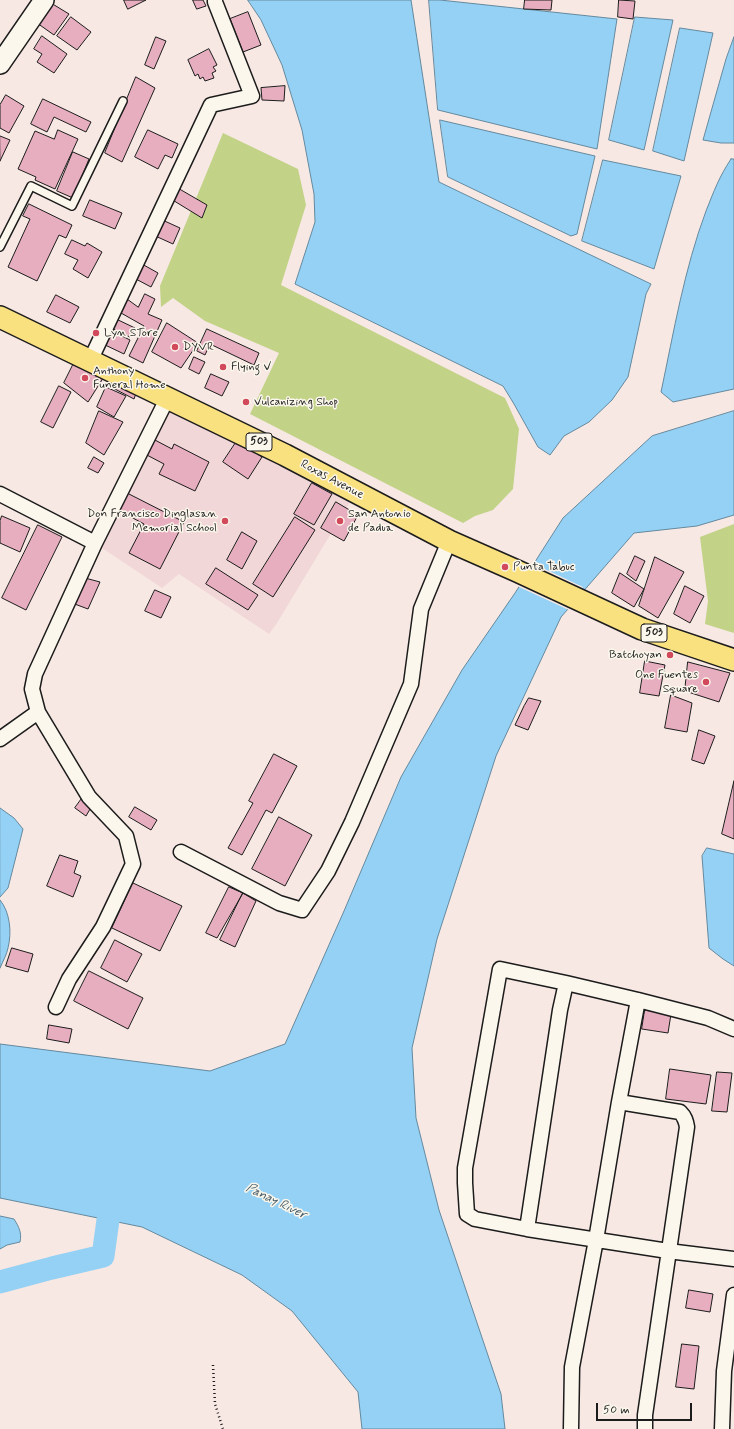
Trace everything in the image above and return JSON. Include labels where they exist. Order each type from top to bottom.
[{"type":"main road","points":[[0,64],[44,0]]},
{"type":"main road","name":"Roxas Avenue","points":[[0,317],[168,397],[285,455],[449,541],[642,629],[734,660]]},
{"type":"street","points":[[90,361],[211,105],[252,96],[215,0]]},
{"type":"street","points":[[56,1007],[69,979],[103,927],[133,864],[126,836],[89,797],[38,712],[32,689],[35,674],[95,543],[168,397]]},
{"type":"street","points":[[0,494],[95,543]]},
{"type":"street","points":[[181,852],[279,903],[302,910],[328,871],[352,822],[411,684],[421,609],[449,541]]},
{"type":"street","points":[[0,739],[38,712]]},
{"type":"street","points":[[734,1029],[708,1018],[500,968],[465,1168],[466,1210],[470,1218],[475,1220],[668,1251],[734,1259]]},
{"type":"street","points":[[527,1229],[560,1010],[566,983]]},
{"type":"street","points":[[571,1429],[572,1367],[638,1000]]},
{"type":"street","points":[[619,1102],[674,1110],[680,1112],[684,1116],[686,1122],[645,1415],[645,1429]]},
{"type":"street","points":[[722,1429],[724,1371],[734,1295]]},
{"type":"lane","points":[[0,247],[32,186],[72,206],[123,100]]},
{"type":"path","points":[[214,1365],[215,1404],[224,1429]]},
{"type":"shaded area","name":"Don Francisco Dinglasan Memorial School","points":[[170,404],[353,497],[269,634],[179,574],[162,588],[99,546]]},
{"type":"green space","points":[[223,133],[298,169],[306,205],[281,285],[505,398],[519,429],[513,489],[493,510],[475,516],[463,523],[250,414],[279,353],[205,321],[173,298],[161,307],[160,286]]},
{"type":"green space","points":[[734,524],[734,633],[705,624],[708,601],[700,537]]},
{"type":"water","points":[[248,0],[411,0],[439,182],[651,284],[646,294],[628,377],[612,400],[589,422],[564,436],[550,455],[538,447],[503,386],[295,284],[315,222],[314,194],[302,130],[282,65],[261,20]]},
{"type":"water","points":[[429,0],[617,19],[597,149],[438,110]]},
{"type":"water","points":[[635,17],[673,20],[644,150],[609,140]]},
{"type":"water","points":[[680,28],[713,33],[684,161],[653,151]]},
{"type":"water","points":[[734,37],[734,143],[721,143],[703,140],[726,59]]},
{"type":"water","points":[[440,120],[595,156],[577,234],[571,236],[448,177]]},
{"type":"water","points":[[731,159],[734,159],[734,389],[673,402],[661,392],[675,323],[698,233],[714,191]]},
{"type":"water","points":[[603,160],[681,176],[654,269],[582,241]]},
{"type":"water","name":"Panay River","points":[[734,411],[734,515],[697,526],[634,533],[561,617],[496,756],[437,939],[412,1048],[416,1118],[439,1210],[501,1394],[505,1429],[362,1429],[358,1392],[292,1311],[242,1275],[142,1227],[0,1198],[0,1044],[210,1071],[285,1044],[401,777],[462,670],[515,593],[563,518],[652,436]]},
{"type":"water","points":[[0,808],[14,818],[23,829],[8,888],[0,897]]},
{"type":"water","points":[[707,848],[734,854],[734,966],[709,948],[702,856]]},
{"type":"water","points":[[0,900],[8,916],[10,935],[6,955],[0,968]]},
{"type":"water","points":[[0,1216],[14,1219],[19,1227],[21,1236],[20,1242],[7,1245],[0,1249]]},
{"type":"pier","points":[[532,563],[583,587],[575,604],[569,610],[517,586]]},
{"type":"building","points":[[124,0],[146,0],[128,9]]},
{"type":"building","points":[[193,0],[203,0],[206,6],[197,9]]},
{"type":"building","points":[[525,0],[552,0],[551,10],[524,9]]},
{"type":"building","points":[[619,0],[635,1],[633,19],[618,17]]},
{"type":"building","points":[[51,3],[69,14],[54,35],[37,23]]},
{"type":"building","points":[[248,12],[261,45],[243,52],[230,19]]},
{"type":"building","points":[[71,17],[91,32],[77,50],[57,36]]},
{"type":"building","points":[[42,36],[67,54],[54,73],[37,62],[42,54],[34,49]]},
{"type":"building","points":[[156,37],[166,41],[154,69],[145,65]]},
{"type":"building","points":[[209,49],[217,65],[213,67],[216,71],[212,73],[214,78],[205,81],[203,77],[200,79],[198,74],[195,76],[188,60]]},
{"type":"building","points":[[136,77],[155,88],[122,162],[105,153]]},
{"type":"building","points":[[285,86],[284,101],[262,100],[261,88]]},
{"type":"building","points":[[6,95],[24,106],[9,133],[0,128],[0,105]]},
{"type":"building","points":[[43,99],[91,122],[86,132],[54,117],[47,132],[31,124]]},
{"type":"building","points":[[58,130],[78,139],[55,189],[35,180],[36,177],[18,169],[35,131],[54,139]]},
{"type":"building","points":[[148,130],[178,144],[172,158],[165,155],[158,169],[135,157]]},
{"type":"building","points":[[0,136],[10,140],[0,161]]},
{"type":"building","points":[[73,152],[89,159],[73,198],[57,191]]},
{"type":"building","points":[[176,187],[207,205],[202,218],[171,199]]},
{"type":"building","points":[[90,200],[122,213],[115,229],[83,216]]},
{"type":"building","points":[[29,204],[72,225],[66,238],[59,235],[37,281],[8,267],[30,219],[23,216]]},
{"type":"building","points":[[158,218],[180,228],[173,244],[151,234]]},
{"type":"building","points":[[72,240],[85,246],[87,243],[102,252],[88,278],[73,269],[78,260],[65,254]]},
{"type":"building","points":[[142,264],[158,273],[151,287],[134,278]]},
{"type":"building","points":[[145,294],[155,299],[148,314],[162,320],[143,363],[129,356],[144,326],[121,313],[127,299],[138,307]]},
{"type":"building","points":[[56,295],[79,307],[70,323],[47,312]]},
{"type":"building","points":[[114,318],[135,328],[130,337],[109,327]]},
{"type":"building","name":"DYVR","points":[[167,323],[198,343],[181,368],[152,352]]},
{"type":"building","points":[[108,329],[130,340],[124,354],[101,343]]},
{"type":"building","points":[[207,329],[259,353],[254,365],[210,344],[205,355],[197,351]]},
{"type":"building","name":"Anthony Funeral Home","points":[[78,355],[107,372],[88,402],[64,383]]},
{"type":"building","points":[[194,357],[205,362],[199,374],[189,369]]},
{"type":"building","points":[[211,374],[229,382],[222,396],[205,388]]},
{"type":"building","points":[[114,376],[139,385],[134,399],[109,386]]},
{"type":"building","points":[[59,386],[71,392],[53,428],[41,422]]},
{"type":"building","points":[[106,387],[126,396],[114,417],[97,407]]},
{"type":"building","points":[[99,411],[123,422],[104,455],[86,443]]},
{"type":"building","points":[[153,439],[172,449],[174,444],[209,462],[195,491],[159,474],[164,464],[145,454]]},
{"type":"building","points":[[237,441],[262,457],[248,479],[223,462]]},
{"type":"building","points":[[94,457],[104,463],[98,473],[88,468]]},
{"type":"building","points":[[312,483],[332,494],[314,525],[294,514]]},
{"type":"building","points":[[127,493],[184,522],[160,569],[129,553],[144,524],[118,510]]},
{"type":"building","name":"San Antonio de Padua","points":[[336,502],[358,515],[344,541],[321,528]]},
{"type":"building","points":[[2,516],[30,528],[20,552],[0,543],[0,521]]},
{"type":"building","points":[[295,517],[315,530],[273,597],[253,584]]},
{"type":"building","points":[[38,525],[62,537],[26,610],[2,598]]},
{"type":"building","points":[[242,532],[257,541],[242,569],[227,560]]},
{"type":"building","points":[[635,556],[645,561],[636,581],[627,574]]},
{"type":"building","points":[[655,557],[684,572],[658,618],[639,606]]},
{"type":"building","points":[[216,568],[258,595],[248,610],[206,584]]},
{"type":"building","points":[[620,573],[644,589],[634,607],[612,593]]},
{"type":"building","points":[[85,578],[100,582],[88,609],[72,603]]},
{"type":"building","points":[[685,586],[704,596],[690,623],[674,614]]},
{"type":"building","points":[[155,590],[171,597],[161,618],[145,611]]},
{"type":"building","points":[[645,661],[665,665],[659,696],[640,693]]},
{"type":"building","name":"One Fuentes Square","points":[[688,662],[730,673],[719,702],[685,691]]},
{"type":"building","points":[[671,695],[692,703],[687,732],[665,728]]},
{"type":"building","points":[[529,698],[541,701],[528,730],[515,725]]},
{"type":"building","points":[[699,730],[715,736],[704,764],[692,760]]},
{"type":"building","points":[[274,754],[297,766],[272,813],[266,810],[242,855],[228,848],[253,803],[249,801]]},
{"type":"building","points":[[734,781],[734,839],[722,834]]},
{"type":"building","points":[[83,797],[93,804],[86,816],[75,808]]},
{"type":"building","points":[[135,807],[157,820],[151,830],[129,817]]},
{"type":"building","points":[[279,817],[312,835],[285,886],[252,869]]},
{"type":"building","points":[[60,855],[78,861],[74,873],[81,876],[73,897],[47,886]]},
{"type":"building","points":[[133,883],[182,906],[160,951],[112,928]]},
{"type":"building","points":[[229,887],[243,893],[217,938],[206,933]]},
{"type":"building","points":[[243,893],[256,901],[235,947],[220,940]]},
{"type":"building","points":[[115,940],[142,954],[127,982],[101,968]]},
{"type":"building","points":[[12,948],[33,954],[28,972],[6,966]]},
{"type":"building","points":[[89,971],[143,998],[128,1029],[74,1001]]},
{"type":"building","points":[[645,1010],[671,1014],[668,1033],[642,1029]]},
{"type":"building","points":[[49,1025],[72,1029],[69,1043],[47,1039]]},
{"type":"building","points":[[670,1069],[711,1075],[706,1104],[666,1099]]},
{"type":"building","points":[[717,1072],[732,1073],[727,1112],[712,1111]]},
{"type":"building","points":[[689,1290],[713,1294],[710,1312],[686,1308]]},
{"type":"building","points":[[682,1344],[699,1346],[694,1389],[676,1387]]},
{"type":"waterway","points":[[0,1282],[103,1256],[108,1220],[119,1191]]},
{"type":"place","name":"Lyn STore","points":[[96,333]]},
{"type":"place","name":"DYVR","points":[[175,347]]},
{"type":"place","name":"Flying V","points":[[223,367]]},
{"type":"place","name":"Anthony Funeral Home","points":[[85,378]]},
{"type":"place","name":"Vulcanizing Shop","points":[[246,402]]},
{"type":"place","name":"Don Francisco Dinglasan Memorial School","points":[[225,521]]},
{"type":"place","name":"San Antonio de Padua","points":[[340,521]]},
{"type":"place","name":"Punta Tabuc","points":[[505,567]]},
{"type":"place","name":"Batchoyan","points":[[670,655]]},
{"type":"place","name":"One Fuentes Square","points":[[706,682]]}]
